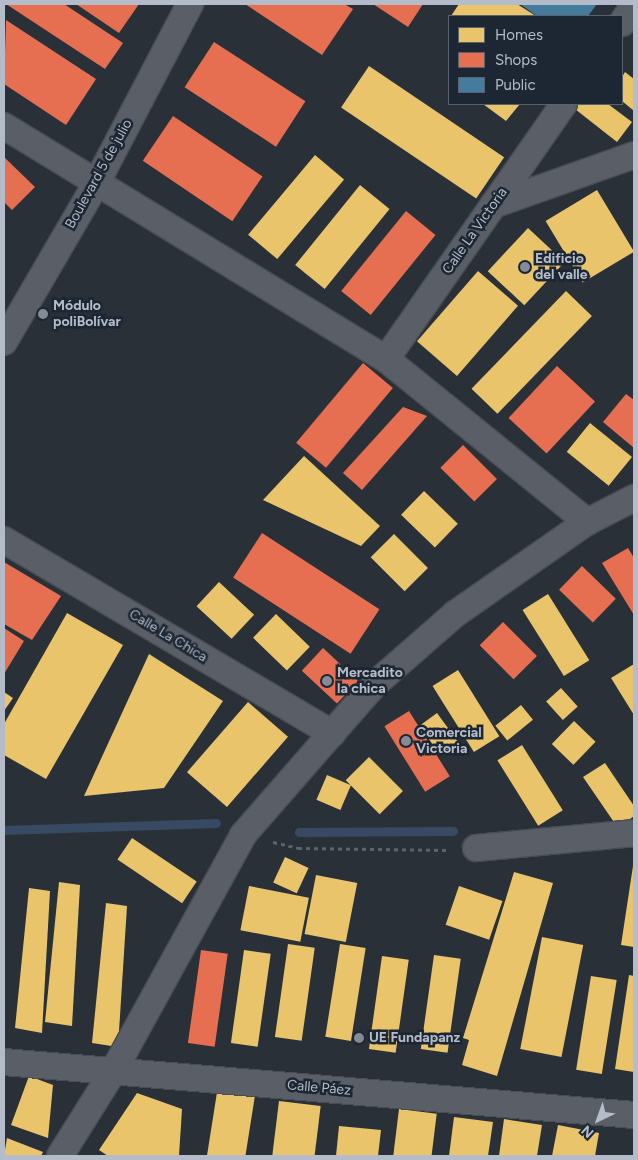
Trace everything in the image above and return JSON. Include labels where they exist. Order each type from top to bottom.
[{"type":"street","name":"Boulevard 5 de julio","points":[[4,342],[97,182],[190,4]]},
{"type":"street","points":[[623,22],[634,5]]},
{"type":"street","name":"Calle La Victoria","points":[[386,359],[563,105]]},
{"type":"street","points":[[4,126],[386,359],[587,522]]},
{"type":"street","points":[[493,205],[634,154]]},
{"type":"street","points":[[60,1156],[114,1070],[243,835],[374,685],[455,614],[587,522],[634,498]]},
{"type":"street","name":"Calle La Chica","points":[[4,540],[332,733]]},
{"type":"street","points":[[476,848],[634,832]]},
{"type":"street","name":"Calle Páez","points":[[4,1062],[634,1115]]},
{"type":"path","points":[[243,835],[298,848],[434,851],[476,848]]},
{"type":"building: Homes","points":[[459,4],[517,4],[534,15],[452,15]]},
{"type":"building: Homes","points":[[369,66],[504,157],[476,199],[341,107]]},
{"type":"building: Homes","points":[[625,72],[634,79],[634,111],[623,102],[623,75]]},
{"type":"building: Homes","points":[[484,105],[519,105],[506,121]]},
{"type":"building: Homes","points":[[578,105],[609,105],[632,122],[617,142],[575,109]]},
{"type":"building: Homes","points":[[315,155],[344,179],[277,259],[248,235]]},
{"type":"building: Homes","points":[[360,185],[390,209],[325,289],[295,265]]},
{"type":"building: Homes","points":[[597,190],[634,252],[583,283],[546,221]]},
{"type":"building: Homes","name":"Edificio del valle","points":[[528,228],[565,262],[524,305],[488,271]]},
{"type":"building: Homes","points":[[478,271],[518,306],[457,376],[417,341]]},
{"type":"building: Homes","points":[[566,291],[592,316],[497,414],[472,389]]},
{"type":"building: Homes","points":[[590,423],[632,457],[609,486],[567,452]]},
{"type":"building: Homes","points":[[304,456],[380,526],[361,546],[263,500]]},
{"type":"building: Homes","points":[[424,491],[458,524],[435,547],[401,515]]},
{"type":"building: Homes","points":[[394,534],[428,568],[405,591],[371,557]]},
{"type":"building: Homes","points":[[219,582],[254,615],[232,639],[196,606]]},
{"type":"building: Homes","points":[[548,594],[589,660],[564,676],[523,610]]},
{"type":"building: Homes","points":[[67,613],[123,645],[46,779],[4,755],[4,724]]},
{"type":"building: Homes","points":[[276,614],[310,647],[287,670],[253,638]]},
{"type":"building: Homes","points":[[149,654],[223,701],[164,788],[84,796]]},
{"type":"building: Homes","points":[[634,664],[634,715],[611,678]]},
{"type":"building: Homes","points":[[458,670],[499,736],[474,752],[433,686]]},
{"type":"building: Homes","points":[[561,688],[578,707],[563,720],[546,701]]},
{"type":"building: Homes","points":[[4,692],[13,698],[4,711]]},
{"type":"building: Homes","points":[[248,702],[288,737],[227,807],[187,772]]},
{"type":"building: Homes","points":[[521,705],[533,720],[507,741],[495,726]]},
{"type":"building: Homes","points":[[437,713],[458,742],[440,755],[419,726]]},
{"type":"building: Homes","points":[[574,721],[596,742],[573,765],[552,744]]},
{"type":"building: Homes","points":[[522,745],[563,810],[538,826],[497,760]]},
{"type":"building: Homes","points":[[369,757],[403,791],[380,814],[346,780]]},
{"type":"building: Homes","points":[[605,763],[634,806],[634,816],[618,828],[583,777]]},
{"type":"building: Homes","points":[[327,775],[351,785],[340,810],[316,800]]},
{"type":"building: Homes","points":[[132,838],[197,882],[182,903],[117,860]]},
{"type":"building: Homes","points":[[285,857],[309,868],[297,893],[273,882]]},
{"type":"building: Homes","points":[[634,866],[634,947],[621,945]]},
{"type":"building: Homes","points":[[514,872],[553,883],[497,1076],[462,1065],[469,1040],[463,1038]]},
{"type":"building: Homes","points":[[316,875],[357,883],[346,942],[305,934]]},
{"type":"building: Homes","points":[[59,882],[80,885],[72,1026],[45,1022]]},
{"type":"building: Homes","points":[[249,886],[309,898],[300,942],[240,930]]},
{"type":"building: Homes","points":[[459,886],[502,901],[489,940],[446,925]]},
{"type":"building: Homes","points":[[29,888],[50,891],[42,1033],[15,1028]]},
{"type":"building: Homes","points":[[106,903],[127,906],[118,1047],[92,1043]]},
{"type":"building: Homes","points":[[542,937],[583,945],[561,1057],[520,1049]]},
{"type":"building: Homes","points":[[288,944],[315,948],[302,1041],[275,1037]]},
{"type":"building: Homes","points":[[340,944],[366,948],[351,1041],[325,1037]]},
{"type":"building: Homes","points":[[244,950],[271,954],[258,1047],[231,1043]]},
{"type":"building: Homes","points":[[434,955],[461,959],[448,1053],[421,1049]]},
{"type":"building: Homes","points":[[382,956],[409,960],[396,1053],[369,1049]]},
{"type":"building: Homes","points":[[629,975],[634,976],[634,1072],[615,1069]]},
{"type":"building: Homes","points":[[591,976],[617,980],[602,1074],[576,1070]]},
{"type":"building: Homes","points":[[29,1076],[53,1085],[48,1138],[11,1125]]},
{"type":"building: Homes","points":[[218,1086],[256,1092],[245,1156],[207,1156]]},
{"type":"building: Homes","points":[[137,1093],[182,1109],[179,1156],[108,1156],[99,1150]]},
{"type":"building: Homes","points":[[279,1101],[321,1106],[315,1156],[272,1156]]},
{"type":"building: Homes","points":[[399,1109],[437,1114],[432,1156],[393,1156]]},
{"type":"building: Homes","points":[[454,1117],[493,1122],[488,1156],[449,1156]]},
{"type":"building: Homes","points":[[504,1119],[542,1125],[537,1156],[499,1156]]},
{"type":"building: Homes","points":[[558,1125],[599,1133],[595,1156],[552,1156]]},
{"type":"building: Homes","points":[[339,1126],[381,1130],[378,1156],[336,1156]]},
{"type":"building: Homes","points":[[7,1138],[43,1152],[41,1156],[4,1156]]},
{"type":"building: Shops","points":[[6,4],[64,4],[123,43],[105,69]]},
{"type":"building: Shops","points":[[76,4],[139,4],[119,33]]},
{"type":"building: Shops","points":[[245,4],[344,4],[353,9],[322,55]]},
{"type":"building: Shops","points":[[373,4],[423,4],[408,27]]},
{"type":"building: Shops","points":[[6,20],[96,79],[66,125],[4,84]]},
{"type":"building: Shops","points":[[214,42],[305,101],[276,147],[185,87]]},
{"type":"building: Shops","points":[[173,116],[263,176],[232,221],[143,161]]},
{"type":"building: Shops","points":[[4,157],[35,187],[12,210],[4,202]]},
{"type":"building: Shops","points":[[406,211],[436,235],[371,315],[341,291]]},
{"type":"building: Shops","points":[[363,363],[393,388],[326,468],[296,443]]},
{"type":"building: Shops","points":[[557,366],[595,401],[547,453],[509,418]]},
{"type":"building: Shops","points":[[626,394],[634,400],[634,448],[603,422]]},
{"type":"building: Shops","points":[[403,407],[427,416],[362,490],[343,473]]},
{"type":"building: Shops","points":[[463,445],[497,479],[474,502],[440,468]]},
{"type":"building: Shops","points":[[262,533],[379,609],[351,654],[233,577]]},
{"type":"building: Shops","points":[[628,548],[634,558],[634,615],[602,563]]},
{"type":"building: Shops","points":[[4,562],[61,596],[32,640],[4,624]]},
{"type":"building: Shops","points":[[582,566],[616,599],[593,622],[559,590]]},
{"type":"building: Shops","points":[[503,622],[537,656],[514,679],[480,645]]},
{"type":"building: Shops","points":[[4,628],[24,641],[4,674]]},
{"type":"building: Shops","points":[[323,648],[358,681],[337,703],[302,671]]},
{"type":"building: Shops","points":[[409,711],[450,776],[425,792],[384,726]]},
{"type":"building: Shops","points":[[201,950],[228,954],[215,1047],[188,1043]]},
{"type":"building: Public","points":[[520,4],[597,4],[589,15],[536,15]]},
{"type":"waterway","points":[[4,830],[216,823]]},
{"type":"waterway","points":[[299,832],[453,831]]},
{"type":"place","name":"Edificio del valle","points":[[525,267]]},
{"type":"place","name":"Módulo poliBolívar","points":[[43,314]]},
{"type":"place","name":"Mercadito la chica","points":[[327,681]]},
{"type":"place","name":"Comercial Victoria","points":[[406,741]]},
{"type":"place","name":"UE Fundapanz","points":[[359,1038]]}]
